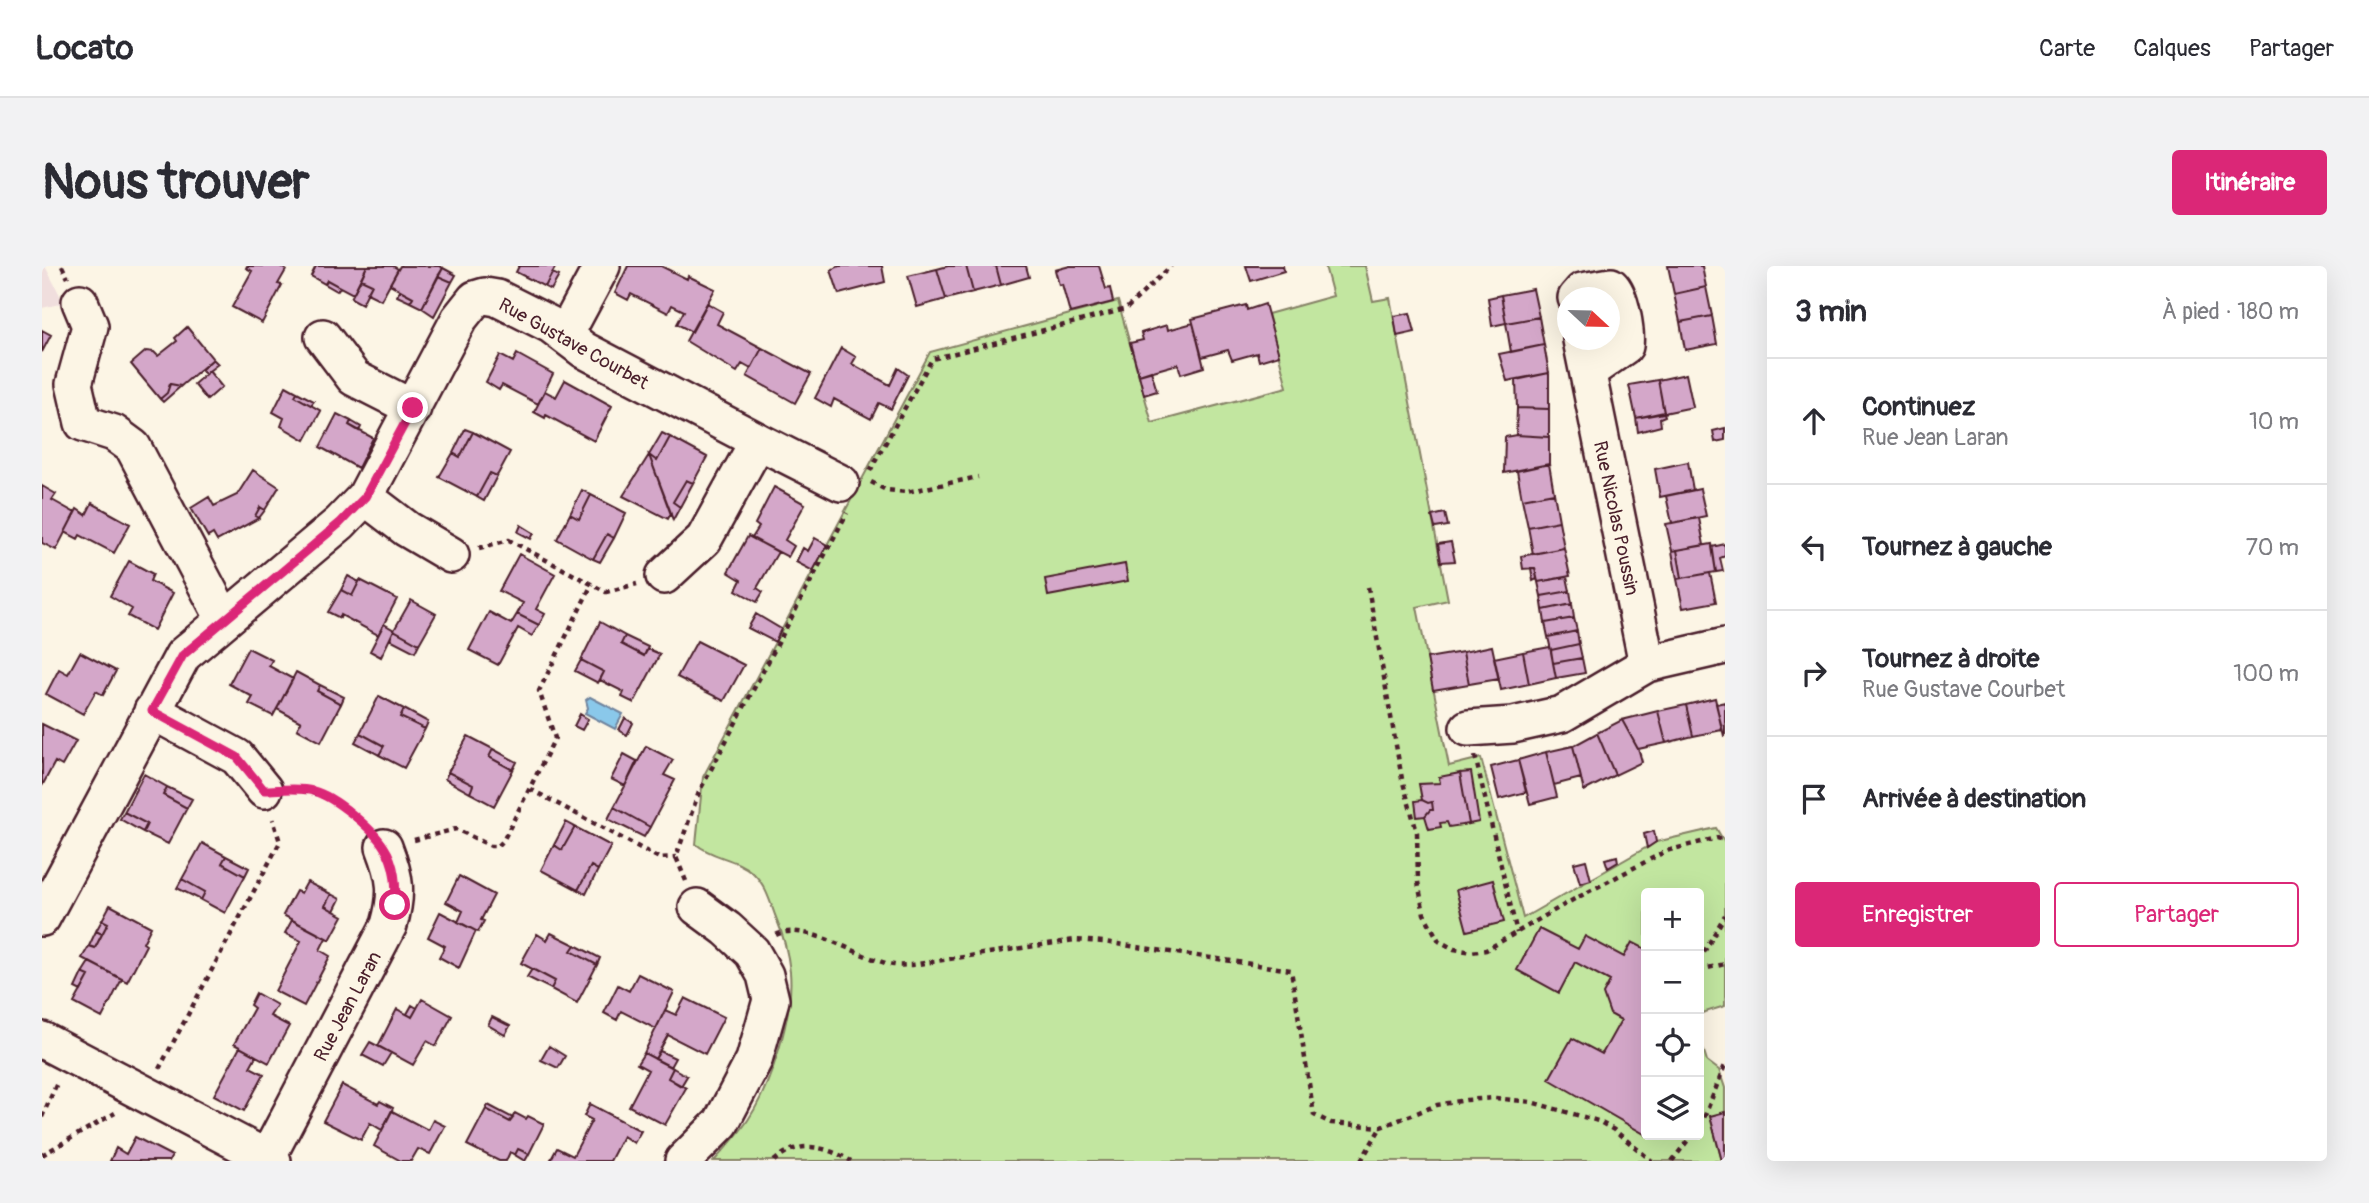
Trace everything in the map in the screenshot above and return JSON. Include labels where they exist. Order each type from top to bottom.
[{"type":"street","points":[[565,335],[602,266]]},
{"type":"street","name":"Rue Gustave Courbet","points":[[42,918],[183,655],[340,523],[365,497],[459,319],[474,299],[485,296],[497,298],[551,325],[584,350],[758,442],[846,494]]},
{"type":"street","points":[[80,302],[90,326],[74,384],[83,424],[114,433],[133,447],[224,619]]},
{"type":"street","name":"Rue Nicolas Poussin","points":[[1620,307],[1626,338],[1625,346],[1620,347]]},
{"type":"street","points":[[324,337],[354,378],[413,408]]},
{"type":"street","name":"Rue Nicolas Poussin","points":[[1609,350],[1584,356],[1647,664]]},
{"type":"street","points":[[664,576],[704,540],[758,442]]},
{"type":"street","points":[[365,497],[407,529],[451,555]]},
{"type":"street","points":[[1468,728],[1513,725],[1562,714],[1647,664],[1725,646]]},
{"type":"street","points":[[152,711],[237,757],[264,790]]},
{"type":"street","name":"Rue Jean Laran","points":[[270,1159],[389,925],[396,888],[393,869],[384,847]]},
{"type":"street","points":[[683,1161],[721,1123],[754,1060],[771,1000],[765,975],[752,952],[697,907]]},
{"type":"street","points":[[56,1047],[270,1159]]},
{"type":"path","points":[[978,477],[907,492],[886,490],[865,479],[932,359],[1126,309],[1171,266]]},
{"type":"path","points":[[530,789],[659,858],[676,857],[699,792],[846,494]]},
{"type":"path","points":[[451,555],[509,540],[606,592],[664,576]]},
{"type":"path","points":[[42,1155],[146,1095],[280,842],[264,790],[313,791],[346,808],[384,847],[456,829],[491,846],[498,846],[503,841],[555,738],[539,691],[592,584]]},
{"type":"path","points":[[1368,587],[1402,779],[1417,832],[1420,898],[1430,928],[1439,941],[1454,949],[1472,952],[1486,950],[1666,851],[1717,838],[1725,840]]},
{"type":"path","points":[[1468,728],[1517,933]]},
{"type":"path","points":[[1704,952],[1725,915]]},
{"type":"path","points":[[752,952],[779,933],[794,932],[810,935],[894,965],[1074,940],[1104,942],[1291,970],[1314,1115],[1331,1124],[1381,1127],[1437,1105],[1466,1100],[1495,1098],[1531,1102],[1598,1121],[1614,1130],[1652,1161]]},
{"type":"path","points":[[1704,969],[1725,964]]},
{"type":"path","points":[[42,1117],[56,1047]]},
{"type":"path","points":[[1704,1118],[1725,1065]]},
{"type":"path","points":[[1361,1161],[1381,1127]]},
{"type":"path","points":[[1672,1161],[1688,1140]]},
{"type":"path","points":[[774,1161],[785,1151],[800,1146],[816,1146],[851,1161]]},
{"type":"shaded area","points":[[42,266],[45,266],[64,303],[42,308]]},
{"type":"green space","points":[[1325,266],[1365,266],[1373,301],[1390,298],[1448,600],[1417,607],[1449,766],[1481,758],[1523,918],[1656,842],[1716,828],[1725,843],[1725,1006],[1704,1012],[1704,888],[1641,888],[1641,1140],[1704,1140],[1704,1051],[1707,1061],[1719,1070],[1725,1088],[1725,1112],[1710,1117],[1722,1161],[714,1161],[744,1126],[765,1088],[785,1028],[790,972],[783,936],[761,882],[746,868],[696,844],[703,777],[930,352],[1118,301],[1152,423],[1287,387],[1268,314],[1333,296]]},
{"type":"water","points":[[590,697],[623,714],[615,729],[585,713],[588,708],[586,700]]},
{"type":"building","points":[[280,266],[286,270],[278,284],[282,285],[262,323],[232,307],[252,271],[246,268]]},
{"type":"building","points":[[316,266],[367,266],[353,294],[327,280],[325,284],[311,276]]},
{"type":"building","points":[[367,266],[393,266],[398,269],[381,300],[367,293],[372,284],[361,279]]},
{"type":"building","points":[[400,266],[443,268],[422,308],[410,302],[413,297],[390,284]]},
{"type":"building","points":[[519,266],[556,266],[545,287],[516,272]]},
{"type":"building","points":[[628,266],[661,266],[715,289],[692,332],[677,324],[684,311],[672,305],[668,313],[631,294],[628,300],[615,293]]},
{"type":"building","points":[[839,266],[882,266],[885,282],[839,294],[831,270]]},
{"type":"building","points":[[966,266],[973,292],[946,299],[937,269]]},
{"type":"building","points":[[966,266],[996,266],[1001,285],[973,292]]},
{"type":"building","points":[[996,266],[1026,266],[1029,277],[1001,285]]},
{"type":"building","points":[[1070,266],[1099,266],[1106,289],[1110,288],[1113,302],[1070,313],[1055,270]]},
{"type":"building","points":[[1246,266],[1283,266],[1284,271],[1251,281]]},
{"type":"building","points":[[1668,266],[1702,266],[1706,287],[1674,294]]},
{"type":"building","points":[[443,268],[456,275],[452,282],[438,276]]},
{"type":"building","points":[[937,269],[946,299],[917,307],[908,276]]},
{"type":"building","points":[[552,273],[559,276],[551,290],[545,287]]},
{"type":"building","points":[[438,276],[452,282],[434,316],[422,308]]},
{"type":"building","points":[[361,279],[372,284],[362,304],[351,298]]},
{"type":"building","points":[[327,280],[340,287],[337,291],[325,284]]},
{"type":"building","points":[[1706,287],[1712,316],[1680,322],[1674,294]]},
{"type":"building","points":[[1533,289],[1539,317],[1506,323],[1501,295]]},
{"type":"building","points":[[400,290],[413,297],[410,302],[397,296]]},
{"type":"building","points":[[1501,295],[1506,323],[1492,326],[1488,298]]},
{"type":"building","points":[[707,303],[723,312],[717,324],[762,348],[751,369],[742,364],[737,372],[686,341]]},
{"type":"building","points":[[1265,304],[1279,355],[1259,361],[1257,353],[1232,360],[1228,350],[1202,357],[1192,319],[1246,305],[1247,310]]},
{"type":"building","points":[[1410,313],[1415,332],[1397,336],[1394,316]]},
{"type":"building","points":[[1712,316],[1717,344],[1685,350],[1680,322]]},
{"type":"building","points":[[1539,317],[1544,345],[1511,352],[1506,323]]},
{"type":"building","points":[[1193,323],[1204,367],[1181,374],[1178,364],[1139,375],[1130,343],[1143,340],[1141,333],[1167,325],[1168,330]]},
{"type":"building","points":[[187,327],[213,359],[181,386],[170,384],[167,393],[160,399],[131,364],[146,351],[154,352],[158,356],[177,341],[175,338]]},
{"type":"building","points":[[42,330],[51,335],[42,352]]},
{"type":"building","points":[[1544,345],[1549,373],[1507,381],[1499,354]]},
{"type":"building","points":[[762,348],[811,374],[795,403],[747,376]]},
{"type":"building","points":[[841,348],[856,357],[852,364],[890,385],[898,368],[908,375],[891,409],[879,403],[871,419],[834,399],[831,407],[815,398]]},
{"type":"building","points":[[517,354],[553,374],[538,404],[502,385],[499,390],[486,382],[500,355],[513,362]]},
{"type":"building","points":[[213,359],[218,364],[205,374],[201,370]]},
{"type":"building","points":[[209,371],[222,387],[207,400],[194,384]]},
{"type":"building","points":[[1151,371],[1157,391],[1144,395],[1139,375]]},
{"type":"building","points":[[1549,373],[1549,409],[1517,408],[1516,380]]},
{"type":"building","points":[[1686,374],[1693,407],[1664,413],[1658,380]]},
{"type":"building","points":[[565,380],[612,406],[594,441],[546,415],[545,418],[534,412],[545,391],[556,397]]},
{"type":"building","points":[[1658,380],[1664,412],[1636,418],[1629,385]]},
{"type":"building","points":[[170,384],[181,386],[163,402],[160,399],[167,393]]},
{"type":"building","points":[[286,386],[297,392],[295,396],[321,411],[305,440],[281,426],[284,418],[273,412]]},
{"type":"building","points":[[297,392],[314,401],[311,405],[295,396]]},
{"type":"building","points":[[1517,408],[1549,409],[1549,437],[1516,435]]},
{"type":"building","points":[[1664,413],[1665,416],[1660,418],[1661,426],[1638,432],[1636,418]]},
{"type":"building","points":[[337,414],[351,421],[349,425],[373,438],[358,468],[320,447]]},
{"type":"building","points":[[351,421],[361,427],[359,431],[349,425]]},
{"type":"building","points":[[1725,428],[1725,440],[1715,442],[1713,431]]},
{"type":"building","points":[[465,429],[473,432],[460,457],[453,453]]},
{"type":"building","points":[[473,432],[510,452],[497,476],[490,473],[477,497],[439,477],[453,453],[460,457]]},
{"type":"building","points":[[662,433],[670,437],[657,461],[649,455]]},
{"type":"building","points":[[670,437],[707,457],[693,483],[686,480],[673,502],[680,507],[673,520],[649,455],[657,461]]},
{"type":"building","points":[[1505,437],[1549,437],[1549,464],[1504,473]]},
{"type":"building","points":[[649,455],[671,513],[668,519],[623,496]]},
{"type":"building","points":[[1688,462],[1693,490],[1660,497],[1655,469]]},
{"type":"building","points":[[1549,464],[1554,493],[1522,499],[1517,471]]},
{"type":"building","points":[[253,470],[279,487],[265,510],[260,507],[255,516],[259,518],[217,541],[213,534],[208,537],[191,508],[209,497],[214,506],[237,495]]},
{"type":"building","points":[[490,473],[497,476],[484,501],[477,497]]},
{"type":"building","points":[[686,480],[693,483],[680,507],[673,502]]},
{"type":"building","points":[[42,486],[56,494],[52,500],[75,513],[56,550],[42,543]]},
{"type":"building","points":[[774,487],[805,504],[785,540],[794,546],[788,557],[752,538],[759,527],[755,524]]},
{"type":"building","points":[[1700,489],[1706,516],[1672,523],[1666,496]]},
{"type":"building","points":[[582,490],[591,495],[579,519],[570,514]]},
{"type":"building","points":[[1554,493],[1559,521],[1528,527],[1522,499]]},
{"type":"building","points":[[591,495],[626,513],[614,538],[607,534],[593,559],[557,539],[570,514],[579,519]]},
{"type":"building","points":[[92,503],[130,524],[114,553],[80,535],[78,539],[65,532],[77,509],[86,515]]},
{"type":"building","points":[[260,507],[265,510],[259,518],[255,516]]},
{"type":"building","points":[[1445,513],[1448,526],[1435,528],[1432,516]]},
{"type":"building","points":[[1699,518],[1704,545],[1672,551],[1666,524]]},
{"type":"building","points":[[1559,521],[1564,548],[1533,554],[1528,527]]},
{"type":"building","points":[[521,525],[534,533],[531,539],[518,532]]},
{"type":"building","points":[[607,534],[614,538],[600,562],[593,559]]},
{"type":"building","points":[[748,536],[778,552],[757,588],[763,592],[757,602],[736,590],[741,580],[728,572]]},
{"type":"building","points":[[815,538],[827,545],[813,571],[796,562],[803,548],[808,551]]},
{"type":"building","points":[[1451,542],[1455,561],[1441,562],[1438,544]]},
{"type":"building","points":[[1712,544],[1716,572],[1682,578],[1677,550]]},
{"type":"building","points":[[1725,544],[1725,556],[1720,558],[1723,571],[1716,572],[1712,547]]},
{"type":"building","points":[[1564,548],[1570,576],[1538,582],[1535,568],[1523,569],[1521,556]]},
{"type":"building","points":[[1677,550],[1682,578],[1677,579],[1672,551]]},
{"type":"building","points":[[519,554],[555,574],[536,609],[545,614],[539,625],[517,614],[523,603],[499,591]]},
{"type":"building","points":[[129,561],[153,574],[150,581],[173,593],[154,630],[128,616],[132,609],[110,596]]},
{"type":"building","points":[[1125,564],[1128,581],[1048,596],[1045,579]]},
{"type":"building","points":[[1531,568],[1535,568],[1537,579],[1533,581]]},
{"type":"building","points":[[1710,573],[1716,602],[1683,608],[1677,579]]},
{"type":"building","points":[[348,576],[359,582],[352,596],[341,590]]},
{"type":"building","points":[[1567,577],[1570,591],[1541,596],[1538,582]]},
{"type":"building","points":[[360,580],[397,599],[378,635],[341,615],[340,618],[328,612],[341,590],[352,596]]},
{"type":"building","points":[[1570,591],[1572,604],[1543,610],[1541,596]]},
{"type":"building","points":[[411,600],[436,614],[419,644],[394,630]]},
{"type":"building","points":[[1572,604],[1574,618],[1545,623],[1543,610]]},
{"type":"building","points":[[489,612],[511,624],[517,614],[539,625],[532,636],[518,628],[498,665],[469,650]]},
{"type":"building","points":[[756,614],[781,629],[775,642],[748,628]]},
{"type":"building","points":[[1574,618],[1577,631],[1548,637],[1545,623]]},
{"type":"building","points":[[600,622],[625,636],[621,644],[644,656],[648,649],[660,654],[634,703],[622,697],[624,692],[600,680],[604,672],[581,660]]},
{"type":"building","points":[[384,624],[394,630],[381,657],[370,651]]},
{"type":"building","points":[[394,630],[419,644],[415,652],[390,639]]},
{"type":"building","points":[[1577,631],[1579,644],[1551,650],[1548,637]]},
{"type":"building","points":[[625,636],[648,647],[644,656],[621,644]]},
{"type":"building","points":[[697,641],[744,665],[724,701],[677,677]]},
{"type":"building","points":[[1579,644],[1582,658],[1553,663],[1551,650]]},
{"type":"building","points":[[1492,646],[1499,679],[1469,684],[1463,652]]},
{"type":"building","points":[[1550,647],[1556,678],[1529,684],[1523,652]]},
{"type":"building","points":[[248,648],[272,660],[269,666],[293,679],[273,716],[249,704],[253,697],[229,684]]},
{"type":"building","points":[[80,652],[116,671],[103,695],[96,691],[83,714],[46,694],[59,669],[68,674]]},
{"type":"building","points":[[1463,652],[1469,684],[1433,690],[1427,658]]},
{"type":"building","points":[[1523,652],[1529,684],[1501,690],[1494,658]]},
{"type":"building","points":[[1582,658],[1585,673],[1556,678],[1553,663]]},
{"type":"building","points":[[581,660],[604,672],[598,683],[575,671]]},
{"type":"building","points":[[296,672],[320,685],[317,691],[341,704],[321,742],[297,729],[301,722],[277,709]]},
{"type":"building","points":[[320,685],[344,697],[341,704],[317,691]]},
{"type":"building","points":[[379,696],[404,709],[400,717],[425,729],[404,768],[379,755],[384,746],[360,733]]},
{"type":"building","points":[[1715,698],[1722,730],[1693,736],[1686,705]]},
{"type":"building","points":[[1725,702],[1725,736],[1724,736],[1716,704]]},
{"type":"building","points":[[1686,705],[1693,736],[1666,743],[1658,711]]},
{"type":"building","points":[[404,709],[428,722],[425,729],[400,717]]},
{"type":"building","points":[[1658,711],[1666,743],[1638,749],[1622,720]]},
{"type":"building","points":[[580,714],[588,719],[582,730],[574,726]]},
{"type":"building","points":[[625,718],[633,723],[627,735],[619,730]]},
{"type":"building","points":[[1622,720],[1642,762],[1615,775],[1597,733]]},
{"type":"building","points":[[42,724],[76,741],[62,766],[55,762],[42,786]]},
{"type":"building","points":[[360,733],[384,746],[379,755],[355,742]]},
{"type":"building","points":[[1597,733],[1615,775],[1584,791],[1573,746]]},
{"type":"building","points":[[468,736],[493,749],[489,757],[513,770],[494,806],[470,793],[473,785],[448,772]]},
{"type":"building","points":[[646,746],[673,760],[664,775],[675,780],[650,827],[614,807]]},
{"type":"building","points":[[1573,746],[1581,778],[1554,785],[1546,752]]},
{"type":"building","points":[[493,749],[517,762],[513,770],[489,757]]},
{"type":"building","points":[[1546,752],[1557,797],[1530,804],[1518,760]]},
{"type":"building","points":[[624,754],[637,761],[625,786],[611,779]]},
{"type":"building","points":[[1518,760],[1526,792],[1499,799],[1491,767]]},
{"type":"building","points":[[448,772],[473,785],[470,793],[445,779]]},
{"type":"building","points":[[1471,772],[1479,822],[1469,824],[1460,773]]},
{"type":"building","points":[[1460,773],[1469,824],[1449,827],[1447,822],[1440,823],[1441,827],[1429,829],[1425,816],[1433,810],[1432,802],[1422,800],[1419,784],[1440,783],[1439,777]]},
{"type":"building","points":[[144,774],[167,787],[163,795],[187,808],[168,844],[143,832],[147,824],[124,812]]},
{"type":"building","points":[[167,787],[192,799],[187,808],[163,795]]},
{"type":"building","points":[[1415,801],[1432,802],[1433,810],[1425,816],[1417,817]]},
{"type":"building","points":[[614,807],[650,827],[644,837],[608,819]]},
{"type":"building","points":[[124,812],[147,824],[143,832],[120,819]]},
{"type":"building","points":[[566,822],[575,827],[562,850],[554,845]]},
{"type":"building","points":[[575,827],[611,846],[598,870],[591,866],[578,890],[541,870],[554,845],[562,850]]},
{"type":"building","points":[[1654,831],[1656,842],[1647,848],[1644,834]]},
{"type":"building","points":[[202,843],[226,856],[222,863],[245,876],[225,913],[201,900],[205,892],[182,879]]},
{"type":"building","points":[[226,856],[249,868],[245,876],[222,863]]},
{"type":"building","points":[[1617,856],[1618,862],[1608,868],[1605,859]]},
{"type":"building","points":[[1586,860],[1591,880],[1580,883],[1574,863]]},
{"type":"building","points":[[591,866],[598,870],[586,894],[578,890]]},
{"type":"building","points":[[459,876],[494,895],[478,932],[458,922],[463,911],[446,902]]},
{"type":"building","points":[[182,879],[205,892],[201,900],[177,888]]},
{"type":"building","points":[[1493,880],[1504,922],[1467,931],[1456,890]]},
{"type":"building","points":[[307,882],[331,894],[325,906],[343,916],[330,940],[283,915],[296,891],[301,893]]},
{"type":"building","points":[[331,894],[340,899],[334,911],[325,906]]},
{"type":"building","points":[[110,905],[151,927],[143,943],[146,945],[127,982],[82,958],[89,946],[95,948],[108,923],[102,920]]},
{"type":"building","points":[[440,912],[476,931],[459,968],[439,957],[445,946],[428,937]]},
{"type":"building","points":[[102,920],[108,923],[102,934],[96,931]]},
{"type":"building","points":[[292,920],[326,938],[320,950],[330,956],[304,1006],[275,991],[301,941],[285,933]]},
{"type":"building","points":[[1539,929],[1578,949],[1585,936],[1624,957],[1632,942],[1641,946],[1641,1132],[1549,1079],[1572,1038],[1602,1054],[1621,1020],[1610,1014],[1603,994],[1610,981],[1575,962],[1559,993],[1517,970]]},
{"type":"building","points":[[96,931],[102,934],[95,948],[89,946]]},
{"type":"building","points":[[551,933],[575,945],[571,951],[597,965],[577,1003],[551,989],[555,981],[521,963],[537,934],[547,940]]},
{"type":"building","points":[[575,945],[600,958],[597,965],[571,951]]},
{"type":"building","points":[[89,962],[122,979],[102,1018],[74,1003],[89,976],[82,973]]},
{"type":"building","points":[[532,969],[555,981],[551,989],[527,977]]},
{"type":"building","points":[[82,973],[89,976],[81,991],[75,988]]},
{"type":"building","points":[[638,974],[674,992],[656,1029],[621,1011],[617,1020],[604,1013],[618,985],[629,991]]},
{"type":"building","points":[[256,993],[277,1005],[270,1016],[289,1026],[269,1063],[234,1044],[254,1008],[250,1005]]},
{"type":"building","points":[[685,998],[724,1017],[705,1054],[668,1035],[655,1059],[644,1053],[665,1010],[676,1015]]},
{"type":"building","points":[[422,999],[452,1016],[436,1046],[427,1041],[413,1065],[378,1046],[397,1009],[412,1017]]},
{"type":"building","points":[[412,1005],[417,1008],[412,1017],[407,1014]]},
{"type":"building","points":[[492,1017],[510,1026],[505,1035],[488,1025]]},
{"type":"building","points":[[370,1042],[391,1053],[383,1066],[362,1055]]},
{"type":"building","points":[[549,1046],[565,1056],[558,1068],[541,1060]]},
{"type":"building","points":[[240,1047],[256,1056],[250,1067],[264,1074],[244,1111],[214,1095]]},
{"type":"building","points":[[660,1051],[675,1058],[670,1067],[655,1059]]},
{"type":"building","points":[[644,1053],[673,1068],[668,1078],[686,1088],[665,1125],[629,1106],[648,1070],[637,1064]]},
{"type":"building","points":[[673,1068],[687,1076],[681,1086],[668,1078]]},
{"type":"building","points":[[342,1085],[378,1104],[380,1101],[393,1108],[382,1130],[370,1123],[361,1140],[323,1121]]},
{"type":"building","points":[[590,1104],[641,1131],[634,1143],[623,1136],[610,1161],[550,1161],[557,1148],[573,1156],[592,1120],[584,1116]]},
{"type":"building","points":[[488,1105],[513,1118],[510,1122],[486,1109]]},
{"type":"building","points":[[486,1109],[510,1122],[515,1113],[544,1124],[529,1154],[518,1149],[515,1155],[510,1152],[506,1161],[499,1161],[467,1145]]},
{"type":"building","points":[[392,1111],[428,1130],[433,1120],[445,1126],[430,1154],[418,1149],[411,1161],[401,1161],[374,1146]]},
{"type":"building","points":[[1725,1112],[1725,1161],[1722,1161],[1710,1116]]},
{"type":"building","points":[[135,1137],[172,1156],[169,1161],[110,1161],[116,1148],[126,1154]]},
{"type":"building","points":[[518,1149],[529,1154],[525,1161],[515,1155]]},
{"type":"route","points":[[395,905],[393,869],[384,847],[346,808],[313,791],[264,790],[237,757],[152,711],[183,655],[353,511],[374,482],[413,408]]}]
